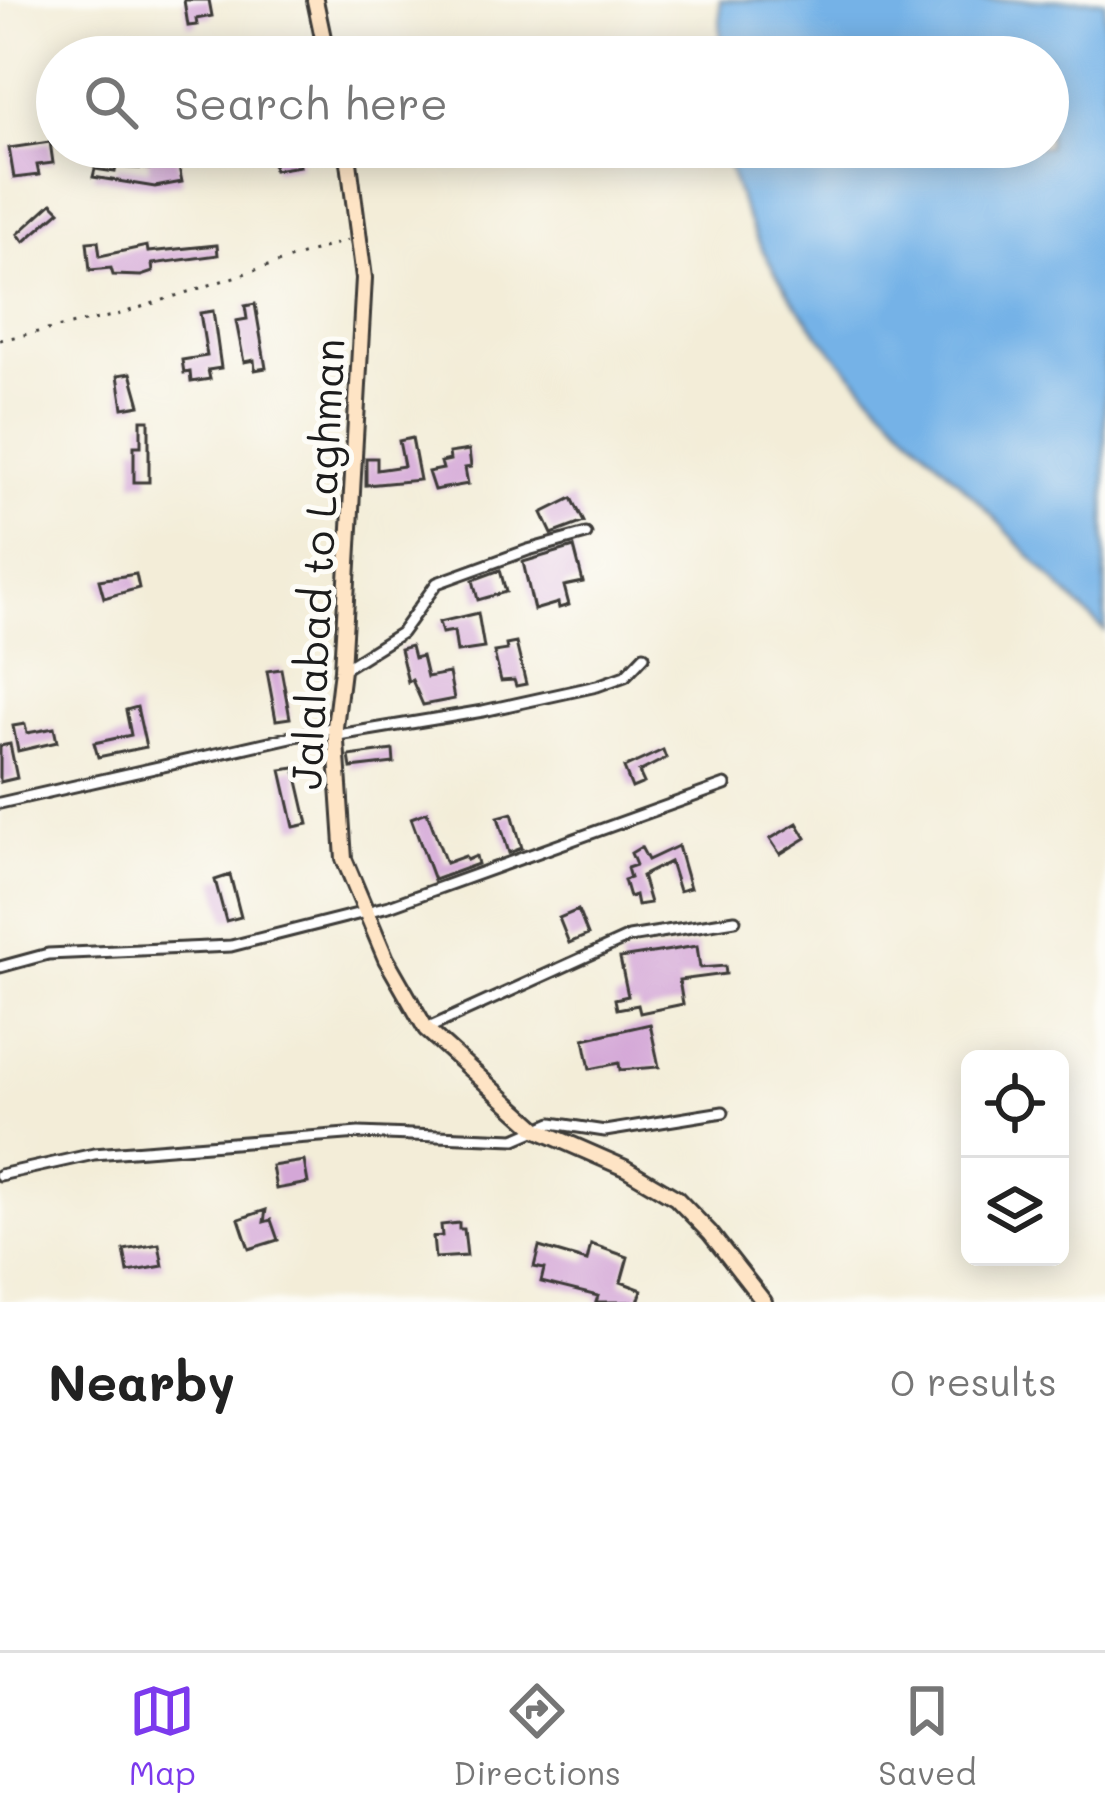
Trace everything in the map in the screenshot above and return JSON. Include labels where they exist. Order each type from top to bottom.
[{"type":"street","points":[[315,0],[323,36]]},
{"type":"street","name":"Jalalabad to Laghman","points":[[350,168],[364,278],[336,731],[341,845],[364,913],[426,1029],[538,1130],[625,1168],[676,1198],[764,1302]]},
{"type":"street","points":[[342,670],[401,633],[436,583],[586,534]]},
{"type":"street","points":[[0,803],[336,731],[483,711],[597,686],[625,676],[644,656]]},
{"type":"street","points":[[0,967],[48,954],[231,946],[364,913],[725,785]]},
{"type":"street","points":[[426,1029],[628,937],[735,920]]},
{"type":"street","points":[[0,1175],[94,1154],[359,1133],[515,1139],[552,1123],[605,1130],[723,1112]]},
{"type":"path","points":[[0,340],[117,315],[361,235]]},
{"type":"water","points":[[720,0],[1105,0],[1105,631],[827,344],[764,254],[730,168],[1069,168],[1069,36],[721,36]]},
{"type":"building","points":[[184,0],[209,0],[212,16],[188,26]]},
{"type":"building","points":[[36,144],[39,175],[14,178],[9,148]]},
{"type":"building","points":[[179,168],[182,182],[155,187],[93,177],[95,169]]},
{"type":"building","points":[[52,203],[60,211],[24,242],[18,234]]},
{"type":"building","points":[[98,241],[100,256],[147,246],[148,252],[217,245],[218,255],[152,264],[153,272],[141,276],[113,275],[111,268],[90,270],[87,242]]},
{"type":"building","points":[[255,304],[266,368],[255,370],[254,360],[244,362],[236,321],[247,319],[245,306]]},
{"type":"building","points":[[213,311],[221,368],[208,370],[210,379],[191,382],[182,360],[207,356],[200,313]]},
{"type":"building","points":[[131,373],[140,405],[123,408],[118,375]]},
{"type":"building","points":[[141,420],[149,420],[149,482],[134,482],[134,446],[141,446]]},
{"type":"building","points":[[412,438],[420,480],[366,485],[366,458],[377,458],[377,470],[404,466],[399,441]]},
{"type":"building","points":[[469,450],[468,484],[434,490],[428,472],[443,469],[441,462],[450,460],[449,453]]},
{"type":"building","points":[[572,498],[584,522],[552,534],[542,513]]},
{"type":"building","points":[[574,547],[583,582],[564,586],[569,605],[534,610],[523,562]]},
{"type":"building","points":[[500,570],[506,592],[478,600],[473,580]]},
{"type":"building","points":[[136,574],[139,588],[104,598],[99,580]]},
{"type":"building","points":[[478,613],[484,648],[457,652],[454,631],[442,633],[439,622]]},
{"type":"building","points":[[516,643],[526,684],[516,686],[514,680],[501,681],[494,652]]},
{"type":"building","points":[[411,646],[414,658],[422,656],[427,677],[449,673],[454,699],[423,705],[412,680],[408,682],[400,649]]},
{"type":"building","points":[[281,669],[290,718],[276,720],[267,671]]},
{"type":"building","points":[[137,707],[146,747],[98,757],[94,743],[131,735],[126,710]]},
{"type":"building","points":[[25,724],[27,733],[54,728],[57,742],[18,751],[13,726]]},
{"type":"building","points":[[10,744],[17,778],[0,782],[0,746]]},
{"type":"building","points":[[393,750],[394,763],[351,768],[349,756]]},
{"type":"building","points":[[663,750],[666,758],[639,772],[644,783],[632,788],[624,768]]},
{"type":"building","points":[[295,768],[308,824],[294,827],[281,770]]},
{"type":"building","points":[[427,812],[446,863],[476,856],[478,864],[434,880],[411,818]]},
{"type":"building","points":[[512,813],[522,848],[509,853],[498,817]]},
{"type":"building","points":[[797,823],[806,838],[780,854],[770,839]]},
{"type":"building","points":[[678,846],[690,888],[679,891],[670,862],[642,876],[650,903],[637,905],[624,880],[630,878],[627,868],[636,865],[631,853],[641,847],[648,860]]},
{"type":"building","points":[[230,875],[241,917],[226,921],[215,880]]},
{"type":"building","points":[[578,910],[588,935],[569,943],[559,918]]},
{"type":"building","points":[[697,946],[700,968],[725,966],[726,974],[679,980],[683,1004],[640,1013],[638,1005],[617,1009],[615,999],[628,996],[620,958]]},
{"type":"building","points":[[650,1024],[659,1067],[620,1070],[619,1063],[590,1069],[584,1039]]},
{"type":"building","points":[[304,1161],[308,1183],[276,1189],[272,1166]]},
{"type":"building","points":[[266,1210],[264,1222],[271,1220],[278,1240],[249,1249],[239,1219]]},
{"type":"building","points":[[459,1223],[467,1256],[435,1258],[433,1237],[442,1236],[441,1225]]},
{"type":"building","points":[[159,1244],[163,1266],[128,1272],[124,1250]]},
{"type":"building","points":[[591,1244],[628,1257],[621,1282],[642,1290],[638,1302],[596,1302],[598,1296],[541,1282],[544,1269],[534,1267],[539,1247],[587,1261]]}]
